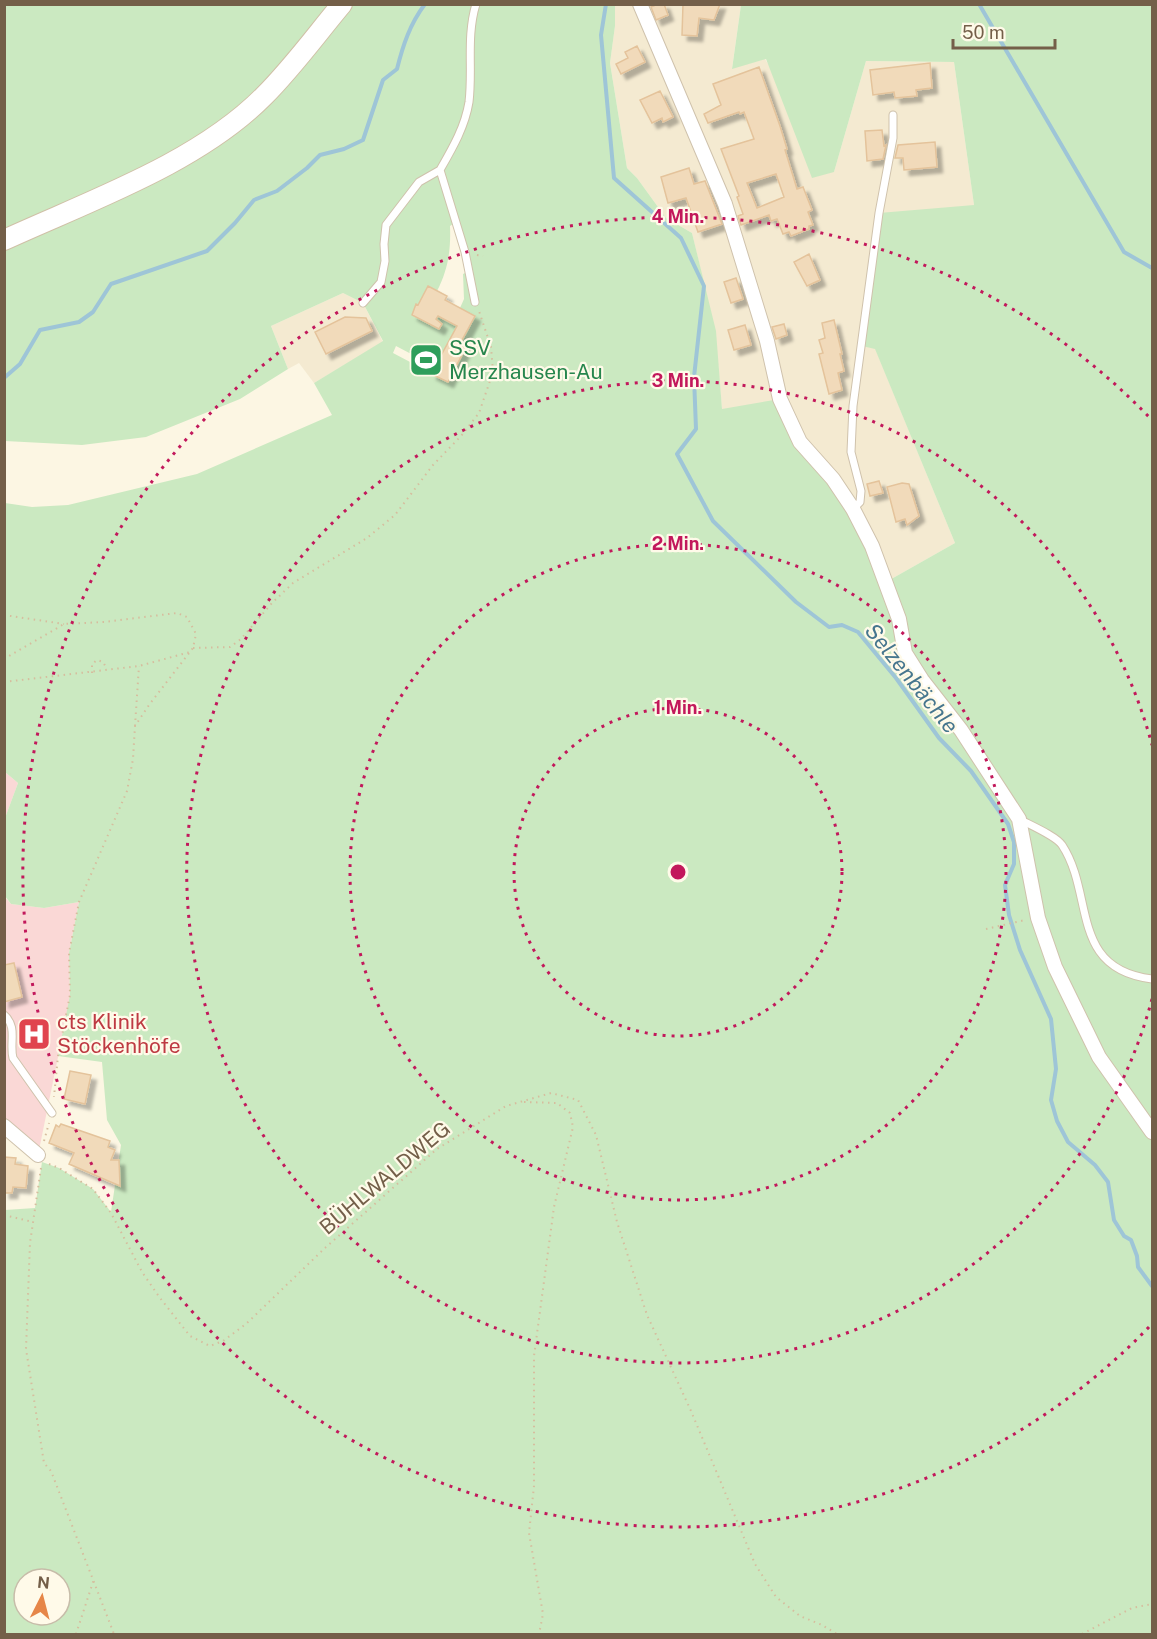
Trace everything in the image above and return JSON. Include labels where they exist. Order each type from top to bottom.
[{"type":"main road","points":[[4,240],[135,181],[189,152],[233,122],[263,97],[302,54],[342,4]]},
{"type":"street","points":[[640,4],[725,204],[767,340],[780,399],[800,442],[833,479],[853,509],[872,546],[899,620],[905,653],[922,680],[961,730],[1019,819],[1038,918],[1056,967],[1099,1057],[1152,1132]]},
{"type":"street","points":[[4,1126],[41,1155]]},
{"type":"lane","points":[[363,303],[381,282],[385,261],[386,225],[419,182],[440,171],[455,142],[469,101],[470,29],[476,4]]},
{"type":"lane","points":[[853,509],[860,502],[861,491],[851,452],[853,406],[879,213],[893,138],[893,115]]},
{"type":"lane","points":[[440,171],[465,252],[475,302]]},
{"type":"lane","points":[[1019,819],[1061,843],[1074,867],[1087,925],[1106,960],[1137,977],[1152,979]]},
{"type":"lane","points":[[4,1015],[12,1024],[14,1035],[10,1048],[13,1058],[52,1113]]},
{"type":"path","points":[[193,648],[230,647],[241,639],[293,583],[367,538],[395,515],[434,465],[461,436],[479,413],[493,372],[491,347],[475,302]]},
{"type":"path","points":[[4,615],[64,624],[104,622],[177,612],[187,616],[196,634],[193,648],[135,726]]},
{"type":"path","points":[[4,658],[64,624]]},
{"type":"path","points":[[4,682],[139,666],[190,652]]},
{"type":"path","points":[[92,673],[92,664],[97,660],[103,662],[107,670]]},
{"type":"path","points":[[114,1635],[51,1471],[44,1463],[26,1349],[30,1244],[41,1155],[52,1113],[58,1056],[70,995],[69,953],[79,902],[127,791],[133,759],[139,666]]},
{"type":"path","points":[[986,929],[1025,920]]},
{"type":"path","name":"BÜHLWALDWEG","points":[[41,1155],[93,1189],[111,1213],[142,1272],[160,1298],[190,1336],[210,1346],[223,1341],[246,1324],[326,1247],[437,1149],[506,1106],[551,1093],[578,1100],[596,1135],[617,1222],[647,1315],[691,1411],[755,1564],[776,1597],[800,1616],[822,1625],[837,1635]]},
{"type":"path","points":[[521,1102],[557,1103],[570,1113],[573,1126],[554,1207],[534,1356],[534,1486],[528,1533],[543,1614],[539,1635]]},
{"type":"path","points":[[4,1215],[33,1222]]},
{"type":"path","points":[[75,1635],[94,1579]]},
{"type":"path","points":[[1082,1635],[1132,1608],[1152,1604]]},
{"type":"shaded area","points":[[741,5],[732,68],[765,59],[834,172],[866,61],[954,62],[974,205],[862,346],[875,348],[955,543],[886,582],[722,409],[715,331],[692,233],[666,218],[627,168],[610,63],[615,6]]},
{"type":"shaded area","points":[[343,293],[363,303],[383,342],[314,383],[299,363],[288,369],[271,326]]},
{"type":"shaded area","points":[[5,772],[18,783],[5,818]]},
{"type":"shaded area","name":"cts Klinik Stöckenhöfe","points":[[4,896],[11,904],[44,908],[79,902],[69,953],[70,995],[38,1155],[5,1126]]},
{"type":"green space","points":[[4,5],[618,5],[615,6],[610,63],[627,168],[666,218],[692,233],[716,331],[722,409],[780,399],[800,442],[833,479],[886,582],[955,543],[875,349],[862,346],[879,213],[974,205],[954,62],[866,61],[834,172],[812,178],[766,59],[732,69],[741,5],[1152,5],[1152,1634],[5,1634],[5,1210],[35,1208],[42,1162],[59,1168],[93,1189],[111,1212],[121,1145],[107,1120],[102,1062],[58,1056],[70,995],[69,953],[79,902],[44,908],[11,904],[5,896],[5,818],[18,783],[5,772],[5,503],[32,507],[68,505],[197,474],[332,415],[314,383],[383,341],[363,303],[343,293],[271,326],[288,369],[240,399],[146,437],[82,445],[5,441]],"holes":[[[456,222],[469,271],[463,274],[464,299],[460,308],[475,316],[461,342],[467,346],[448,382],[432,373],[457,326],[438,316],[433,325],[418,305],[428,286],[437,291],[441,283],[448,260],[450,226]],[[396,346],[415,356],[412,363],[393,353]]]},
{"type":"building","points":[[664,4],[668,15],[656,20],[651,7]]},
{"type":"building","points":[[683,4],[720,4],[714,20],[699,18],[697,36],[682,35]]},
{"type":"building","points":[[637,46],[645,62],[621,74],[616,64],[628,58],[625,52]]},
{"type":"building","points":[[930,63],[932,88],[916,90],[917,96],[895,98],[894,92],[873,95],[870,70]]},
{"type":"building","points":[[759,67],[780,126],[797,189],[803,187],[812,210],[808,212],[813,225],[809,226],[809,229],[791,236],[789,232],[783,234],[777,219],[771,221],[769,215],[741,225],[738,216],[743,214],[737,197],[739,196],[721,149],[754,139],[744,112],[708,123],[704,114],[721,105],[713,84]],"holes":[[[776,174],[784,197],[757,208],[747,183]]]},
{"type":"building","points":[[660,91],[673,117],[663,122],[662,118],[652,123],[640,100]]},
{"type":"building","points":[[882,130],[884,146],[886,145],[883,159],[867,161],[865,131]]},
{"type":"building","points":[[935,142],[937,167],[904,170],[903,158],[895,158],[898,145]]},
{"type":"building","points":[[689,168],[694,184],[705,181],[722,224],[698,232],[686,198],[668,203],[661,177]]},
{"type":"building","points":[[809,254],[820,280],[807,286],[794,262]]},
{"type":"building","points":[[736,278],[743,299],[731,303],[724,282]]},
{"type":"building","points":[[428,286],[447,296],[445,300],[475,316],[461,342],[467,345],[448,382],[431,374],[457,326],[438,316],[436,319],[442,324],[439,329],[412,315],[416,304],[418,305]]},
{"type":"building","points":[[345,317],[366,318],[372,331],[326,354],[315,332]]},
{"type":"building","points":[[834,320],[844,371],[838,373],[842,390],[829,394],[819,354],[823,353],[819,340],[825,338],[822,323]]},
{"type":"building","points":[[784,324],[787,335],[776,339],[772,327]]},
{"type":"building","points":[[745,325],[751,345],[734,350],[728,330]]},
{"type":"building","points":[[879,481],[883,493],[870,496],[867,484]]},
{"type":"building","points":[[902,483],[909,484],[919,516],[907,525],[905,519],[896,522],[887,487]]},
{"type":"building","points":[[14,963],[22,997],[4,1002],[4,965]]},
{"type":"building","points":[[70,1071],[91,1075],[85,1104],[64,1099]]},
{"type":"building","points":[[61,1124],[110,1141],[108,1147],[115,1150],[111,1160],[119,1160],[120,1186],[69,1164],[74,1153],[49,1143],[56,1125],[59,1127]]},
{"type":"building","points":[[4,1157],[16,1158],[15,1164],[28,1166],[26,1188],[13,1187],[12,1193],[4,1193]]},
{"type":"waterway","points":[[4,378],[20,364],[40,330],[79,322],[93,312],[111,284],[207,251],[254,200],[277,191],[320,155],[344,149],[363,140],[383,80],[397,69],[408,35],[425,4]]},
{"type":"waterway","name":"Selzenbächle","points":[[606,4],[601,35],[614,178],[681,238],[704,286],[694,377],[696,429],[677,454],[713,521],[796,602],[829,627],[842,625],[858,632],[896,678],[939,738],[971,771],[1008,824],[1014,842],[1014,864],[1005,885],[1009,915],[1020,950],[1051,1019],[1056,1069],[1051,1100],[1057,1121],[1068,1142],[1095,1165],[1108,1182],[1114,1220],[1124,1236],[1131,1240],[1138,1267],[1152,1286]]},
{"type":"waterway","points":[[979,4],[1124,252],[1152,268]]},
{"type":"place","name":"SSV Merzhausen-Au","points":[[426,360]]},
{"type":"place","name":"cts Klinik Stöckenhöfe","points":[[34,1034]]}]
